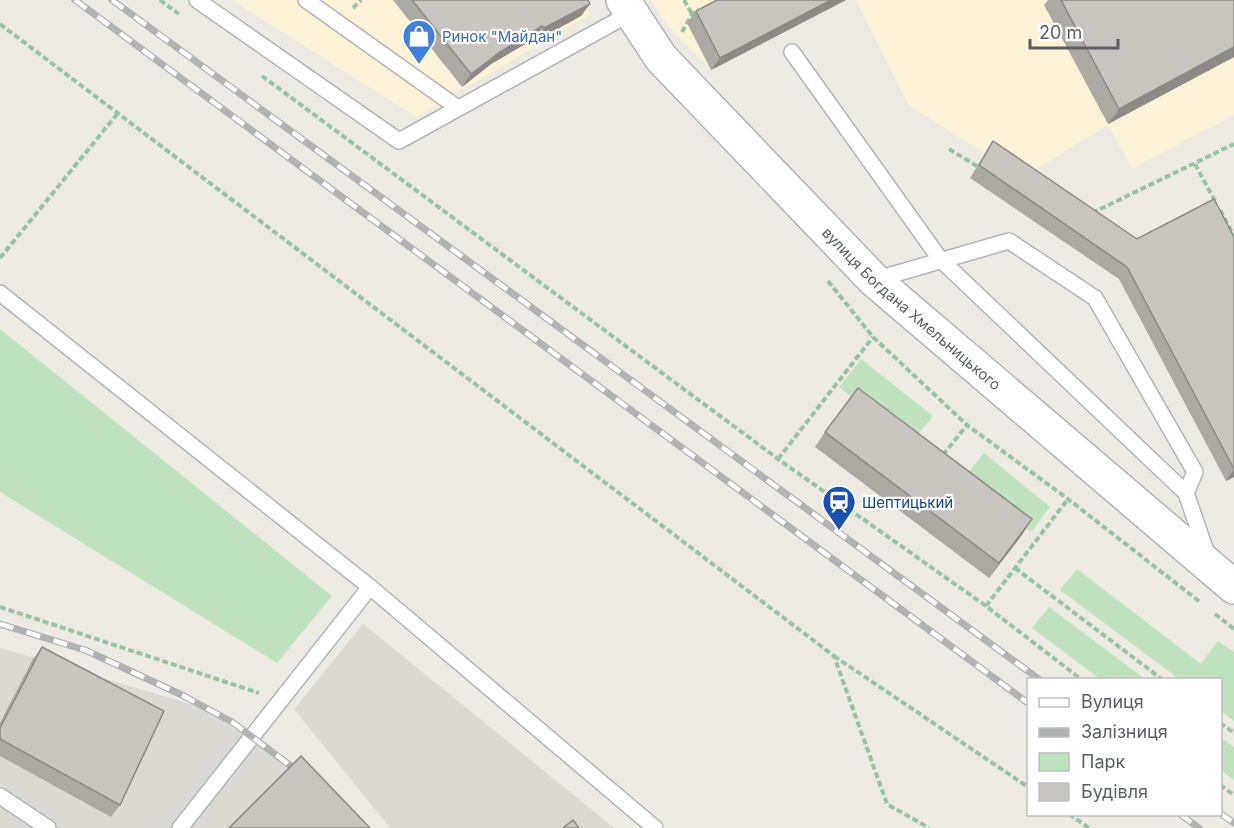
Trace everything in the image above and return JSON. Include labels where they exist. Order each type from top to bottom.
[{"type":"street","name":"вулиця Богдана Хмельницького","points":[[627,6],[661,58],[874,280],[1224,579]]},
{"type":"lane","points":[[196,0],[399,141],[627,6]]},
{"type":"lane","points":[[306,0],[458,108]]},
{"type":"lane","points":[[792,52],[940,259],[1186,493],[1224,579]]},
{"type":"lane","points":[[874,280],[940,259],[1009,241],[1095,298],[1195,472],[1186,493]]},
{"type":"lane","points":[[0,293],[370,587],[655,828]]},
{"type":"lane","points":[[180,828],[370,587]]},
{"type":"lane","points":[[0,796],[48,828]]},
{"type":"path","points":[[160,0],[188,21]]},
{"type":"path","points":[[684,0],[692,14]]},
{"type":"path","points":[[676,41],[692,14],[701,9]]},
{"type":"path","points":[[0,24],[834,656],[1027,786]]},
{"type":"path","points":[[255,71],[778,459],[986,606],[1079,678]]},
{"type":"path","points":[[0,258],[118,113]]},
{"type":"path","points":[[1091,214],[1234,144]]},
{"type":"path","points":[[949,149],[986,172]]},
{"type":"path","points":[[1195,164],[1234,236]]},
{"type":"path","points":[[778,459],[873,337]]},
{"type":"path","points":[[939,461],[967,425]]},
{"type":"path","points":[[986,606],[1068,499]]},
{"type":"path","points":[[1015,568],[1160,678]]},
{"type":"path","points":[[0,607],[280,700]]},
{"type":"path","points":[[834,656],[887,804],[929,828]]},
{"type":"path","points":[[1222,724],[1234,733]]},
{"type":"path","points":[[1222,786],[1234,795]]},
{"type":"path","points":[[1072,816],[1089,828]]},
{"type":"shaded area","name":"Ринок \"Майдан\"","points":[[232,0],[583,0],[591,14],[416,117]]},
{"type":"shaded area","points":[[651,0],[845,0],[711,70],[667,25]]},
{"type":"shaded area","points":[[856,0],[1234,0],[1234,115],[1132,169],[1108,125],[1023,177],[909,106]]},
{"type":"shaded area","points":[[363,624],[614,828],[390,828],[294,709]]},
{"type":"shaded area","points":[[0,648],[204,708],[292,768],[350,828],[0,828]]},
{"type":"green space","points":[[0,329],[332,596],[277,663],[0,492]]},
{"type":"green space","points":[[861,359],[933,416],[911,443],[839,387]]},
{"type":"green space","points":[[984,453],[1050,507],[1031,532],[962,480]]},
{"type":"green space","points":[[1077,569],[1201,664],[1218,641],[1234,652],[1234,721],[1222,712],[1222,678],[1178,678],[1060,590]]},
{"type":"green space","points":[[1049,607],[1144,678],[1099,678],[1032,628]]},
{"type":"green space","points":[[1222,738],[1234,747],[1234,780],[1222,771]]},
{"type":"building","points":[[412,0],[588,0],[590,4],[544,28],[542,26],[500,52],[471,74]]},
{"type":"building","points":[[717,0],[831,0],[720,58],[696,11]]},
{"type":"building","points":[[1061,0],[1234,0],[1234,47],[1119,109]]},
{"type":"building","points":[[993,141],[1137,239],[1214,199],[1234,237],[1234,469],[1127,267],[979,165]]},
{"type":"building","points":[[858,388],[1032,519],[999,563],[825,432]]},
{"type":"building","points":[[42,647],[164,711],[120,805],[0,739],[0,728]]},
{"type":"building","points":[[301,756],[370,828],[229,828]]},
{"type":"building","points":[[573,820],[579,828],[563,828]]},
{"type":"railway","points":[[75,0],[1027,702]]},
{"type":"railway","points":[[112,0],[1037,678]]},
{"type":"railway","points":[[0,624],[85,650],[182,695],[232,722],[303,775]]},
{"type":"railway","points":[[1222,814],[1234,823]]},
{"type":"railway","points":[[1183,816],[1199,828]]},
{"type":"place","name":"Ринок \"Майдан\"","points":[[419,65]]},
{"type":"place","name":"Шептицький","points":[[839,531]]}]
